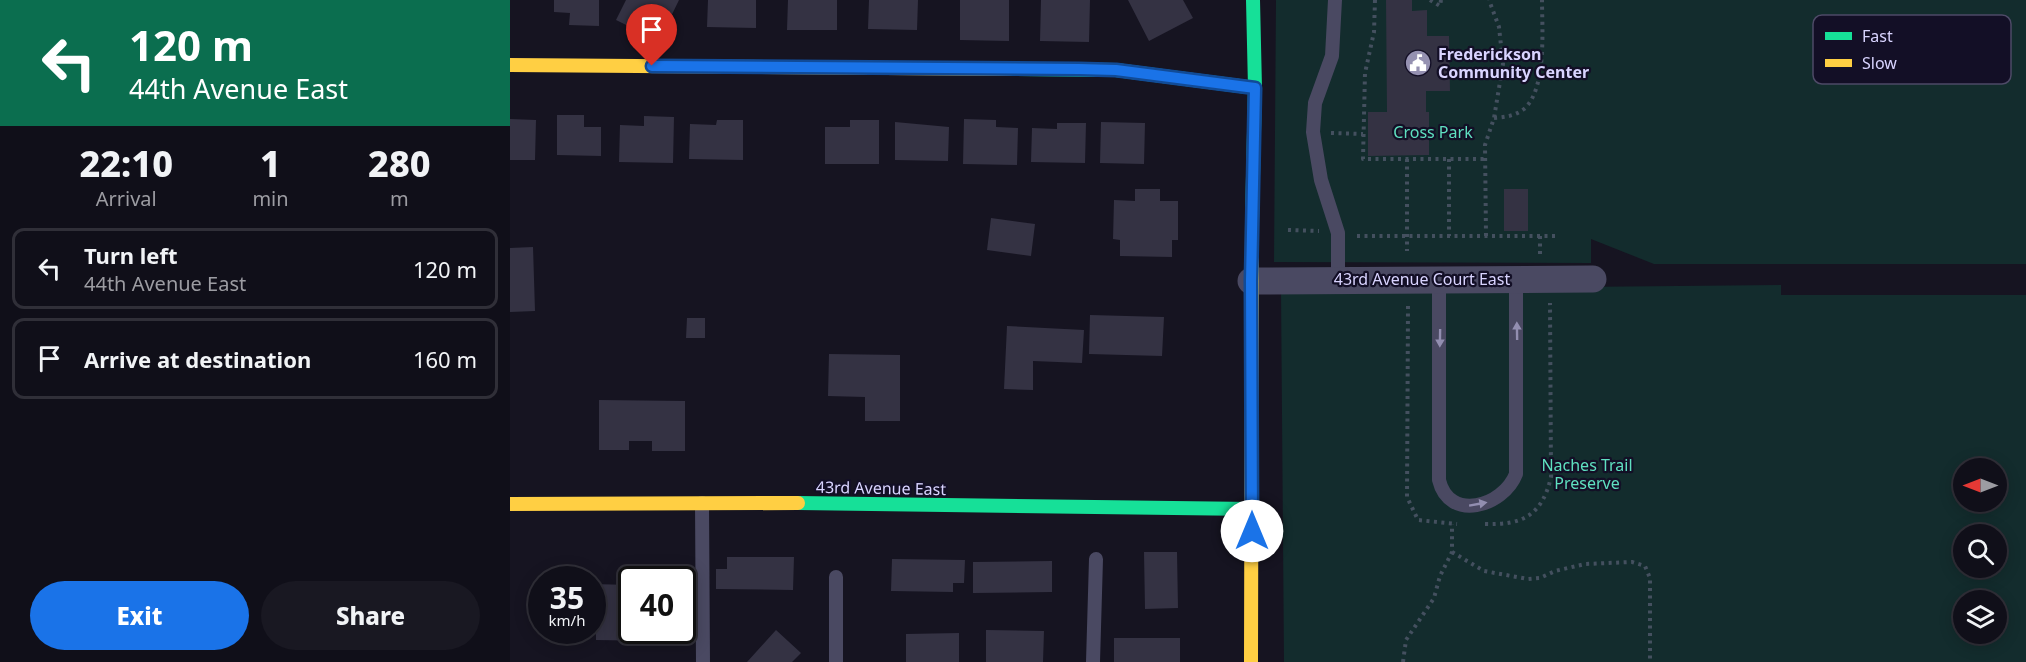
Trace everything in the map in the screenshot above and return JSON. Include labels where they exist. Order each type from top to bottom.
[{"type":"street","points":[[1251,662],[1251,281],[1255,88],[1253,0]]},
{"type":"street","points":[[510,66],[1116,70],[1255,88]]},
{"type":"street","name":"43rd Avenue Court East","points":[[1251,281],[1593,279]]},
{"type":"street","name":"43rd Avenue East","points":[[510,504],[1252,509]]},
{"type":"lane","points":[[1335,0],[1332,56],[1315,103],[1313,132],[1321,180],[1338,233],[1338,279]]},
{"type":"lane","points":[[1439,280],[1439,480],[1442,491],[1449,500],[1464,506],[1494,501],[1511,486],[1516,474],[1516,279]]},
{"type":"lane","points":[[702,504],[703,662]]},
{"type":"lane","points":[[1093,662],[1096,559]]},
{"type":"lane","points":[[836,577],[836,662]]},
{"type":"path","points":[[1374,0],[1374,32],[1365,73],[1363,159],[1485,159]]},
{"type":"path","points":[[1430,0],[1440,6],[1442,0]]},
{"type":"path","points":[[1486,236],[1485,145],[1494,118],[1503,64],[1499,27],[1489,0]]},
{"type":"path","points":[[1494,118],[1513,116],[1524,109],[1534,97],[1542,56],[1542,0]]},
{"type":"path","points":[[1328,133],[1363,134]]},
{"type":"path","points":[[1407,159],[1407,251]]},
{"type":"path","points":[[1449,159],[1449,236]]},
{"type":"path","points":[[1288,230],[1326,231]]},
{"type":"path","points":[[1353,236],[1558,236]]},
{"type":"path","points":[[1476,524],[1509,525],[1525,518],[1539,507],[1547,493],[1551,477],[1550,300]]},
{"type":"path","points":[[1408,302],[1407,497],[1418,520],[1464,524]]},
{"type":"path","points":[[1403,662],[1406,640],[1431,605],[1452,552],[1452,524]]},
{"type":"path","points":[[1452,552],[1484,571],[1528,579],[1585,564],[1632,562],[1645,566],[1650,578],[1650,662]]},
{"type":"green space","name":"Cross Park","points":[[1276,0],[2026,0],[2026,264],[1654,264],[1591,239],[1591,263],[1274,262]]},
{"type":"green space","name":"Naches Trail Preserve","points":[[1781,285],[1781,295],[2026,295],[2026,662],[1284,662],[1281,290]]},
{"type":"building","points":[[554,0],[599,0],[599,26],[569,25],[570,13],[554,12]]},
{"type":"building","points":[[626,0],[679,0],[659,41],[616,20]]},
{"type":"building","points":[[708,0],[756,0],[756,28],[707,27]]},
{"type":"building","points":[[788,0],[837,0],[837,30],[787,30]]},
{"type":"building","points":[[869,0],[918,0],[917,30],[868,29]]},
{"type":"building","points":[[960,0],[1009,0],[1009,41],[960,40]]},
{"type":"building","points":[[1041,0],[1090,0],[1089,42],[1040,41]]},
{"type":"building","points":[[1128,0],[1183,0],[1193,18],[1149,41]]},
{"type":"building","name":"Frederickson Community Center","points":[[1386,0],[1412,0],[1412,11],[1427,10],[1427,36],[1449,36],[1450,91],[1426,91],[1426,112],[1429,112],[1429,155],[1368,156],[1368,112],[1387,112]]},
{"type":"building","points":[[557,115],[584,115],[584,127],[601,127],[601,156],[557,155]]},
{"type":"building","points":[[644,116],[674,117],[673,163],[619,162],[620,125],[644,126]]},
{"type":"building","points":[[510,119],[536,120],[535,160],[510,160]]},
{"type":"building","points":[[964,119],[996,120],[996,127],[1018,128],[1017,165],[963,164]]},
{"type":"building","points":[[717,120],[743,120],[743,160],[689,159],[690,124],[716,125]]},
{"type":"building","points":[[850,120],[879,120],[879,164],[825,164],[825,127],[850,127]]},
{"type":"building","points":[[895,122],[949,127],[948,161],[895,160]]},
{"type":"building","points":[[1101,122],[1145,123],[1144,164],[1100,163]]},
{"type":"building","points":[[1057,123],[1086,123],[1085,163],[1031,162],[1032,128],[1057,129]]},
{"type":"building","points":[[1135,189],[1160,189],[1160,201],[1178,201],[1178,240],[1172,240],[1172,257],[1120,256],[1120,240],[1113,239],[1114,200],[1135,201]]},
{"type":"building","points":[[1504,189],[1528,189],[1528,231],[1504,231]]},
{"type":"building","points":[[991,218],[1035,224],[1031,256],[987,250]]},
{"type":"building","points":[[533,247],[535,311],[510,312],[510,248]]},
{"type":"building","points":[[1090,315],[1164,317],[1162,356],[1089,354]]},
{"type":"building","points":[[687,318],[705,318],[705,338],[686,338]]},
{"type":"building","points":[[1007,326],[1084,330],[1082,363],[1033,361],[1033,390],[1004,389]]},
{"type":"building","points":[[829,354],[900,355],[900,421],[865,421],[865,397],[828,396]]},
{"type":"building","points":[[599,400],[685,401],[685,451],[652,451],[652,441],[629,441],[629,450],[599,450]]},
{"type":"building","points":[[1144,552],[1177,552],[1178,608],[1145,609]]},
{"type":"building","points":[[727,557],[794,557],[793,590],[716,589],[716,569],[727,569]]},
{"type":"building","points":[[892,559],[965,560],[964,583],[953,583],[953,592],[891,591]]},
{"type":"building","points":[[1052,561],[1052,592],[973,593],[973,562]]},
{"type":"building","points":[[606,584],[618,585],[618,640],[606,640]]},
{"type":"building","points":[[776,630],[801,653],[792,662],[747,662]]},
{"type":"building","points":[[986,630],[1044,631],[1043,662],[986,662]]},
{"type":"building","points":[[959,633],[959,662],[906,662],[906,634]]},
{"type":"building","points":[[1114,638],[1180,638],[1180,662],[1114,662]]},
{"type":"traffic: fast","points":[[1252,220],[1255,88],[1253,0]]},
{"type":"traffic: fast","points":[[1009,69],[1116,70],[1255,88]]},
{"type":"traffic: fast","points":[[798,503],[1252,509]]},
{"type":"traffic: slow","points":[[510,65],[1009,69]]},
{"type":"traffic: slow","points":[[1251,662],[1252,220]]},
{"type":"traffic: slow","points":[[510,504],[798,503]]},
{"type":"place","name":"Frederickson Community Center","points":[[1418,63]]},
{"type":"route","points":[[652,66],[1116,70],[1215,85],[1255,88],[1251,281],[1252,531]]}]
